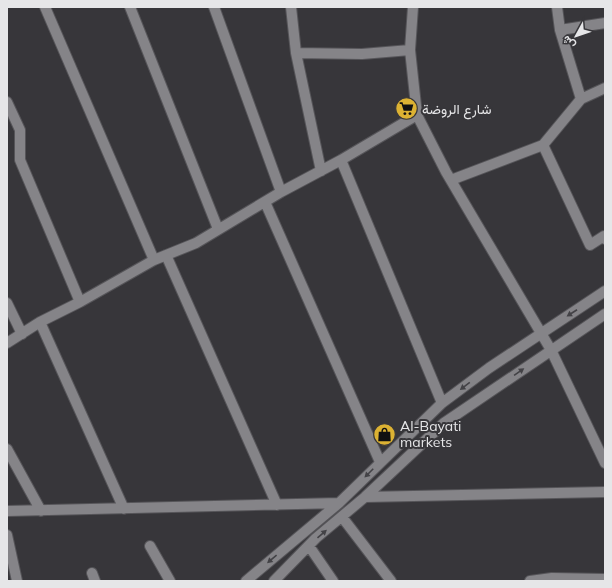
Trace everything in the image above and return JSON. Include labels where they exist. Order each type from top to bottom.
[{"type":"street","points":[[45,7],[154,260]]},
{"type":"street","points":[[130,7],[218,229]]},
{"type":"street","points":[[214,7],[281,192]]},
{"type":"street","points":[[291,7],[296,53],[321,171]]},
{"type":"street","points":[[413,7],[410,50],[417,114],[451,180],[551,350],[605,463]]},
{"type":"street","points":[[557,7],[560,30],[581,99]]},
{"type":"street","points":[[560,30],[605,23]]},
{"type":"street","points":[[296,53],[362,54],[410,50]]},
{"type":"street","points":[[451,180],[543,145],[581,99],[605,88]]},
{"type":"street","points":[[7,102],[20,130],[20,160],[80,302]]},
{"type":"street","points":[[7,343],[40,322],[80,302],[154,260],[196,243],[281,192],[341,160],[417,114]]},
{"type":"street","points":[[543,145],[590,245],[604,236],[605,238]]},
{"type":"street","points":[[341,160],[442,403]]},
{"type":"street","points":[[265,202],[380,462]]},
{"type":"street","points":[[166,255],[277,505]]},
{"type":"street","points":[[246,581],[339,503],[442,403],[489,368],[605,292]]},
{"type":"street","points":[[7,303],[22,334]]},
{"type":"street","points":[[274,581],[309,546],[444,424],[605,314]]},
{"type":"street","points":[[40,322],[124,508]]},
{"type":"street","points":[[7,450],[41,510]]},
{"type":"street","points":[[365,497],[605,492]]},
{"type":"street","points":[[7,512],[339,503]]},
{"type":"street","points":[[342,517],[391,581]]},
{"type":"street","points":[[7,535],[17,581]]},
{"type":"street","points":[[150,546],[170,581]]},
{"type":"street","points":[[309,546],[333,581]]},
{"type":"street","points":[[530,581],[605,580]]},
{"type":"place","name":"شارع الروضة","points":[[407,109]]},
{"type":"place","name":"Al-Bayati markets","points":[[384,434]]}]
